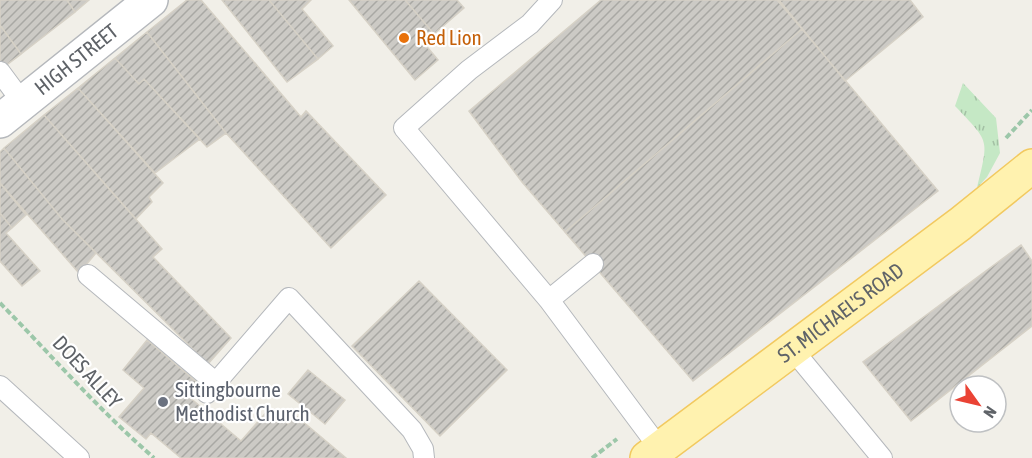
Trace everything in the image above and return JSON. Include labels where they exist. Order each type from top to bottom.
[{"type":"main road","name":"ST. MICHAEL'S ROAD","points":[[653,453],[960,224],[1032,166]]},
{"type":"street","name":"HIGH STREET","points":[[11,112],[151,0]]},
{"type":"lane","points":[[552,0],[530,24],[469,70],[404,128],[549,300],[653,453]]},
{"type":"lane","points":[[0,72],[11,112]]},
{"type":"lane","points":[[549,300],[593,264]]},
{"type":"lane","points":[[88,275],[211,388],[289,298],[412,430],[423,449],[424,458]]},
{"type":"lane","points":[[793,350],[882,458]]},
{"type":"lane","points":[[0,386],[79,458]]},
{"type":"path","name":"DOES ALLEY","points":[[0,303],[89,393],[113,422],[154,458]]},
{"type":"green space","points":[[963,83],[996,118],[1000,153],[987,177],[977,188],[984,159],[984,142],[975,127],[955,106]]},
{"type":"building","points":[[0,0],[67,0],[75,12],[21,54],[0,25]]},
{"type":"building","points":[[67,0],[89,0],[75,12]]},
{"type":"building","points":[[187,0],[201,0],[301,117],[306,111],[386,195],[331,248],[226,133],[147,32]]},
{"type":"building","points":[[222,0],[269,0],[318,59],[287,82]]},
{"type":"building","points":[[269,0],[311,0],[302,9],[333,46],[318,59]]},
{"type":"building","name":"Red Lion","points":[[349,0],[407,0],[434,34],[423,42],[438,60],[415,80]]},
{"type":"building","points":[[407,0],[457,0],[464,8],[434,34]]},
{"type":"building","points":[[601,0],[777,0],[802,29],[565,232],[522,182],[469,111]]},
{"type":"building","points":[[779,0],[910,0],[923,17],[845,81]]},
{"type":"building","points":[[0,25],[21,54],[0,70]]},
{"type":"building","points":[[802,29],[938,191],[693,381],[565,232]]},
{"type":"building","points":[[147,32],[226,133],[207,147],[144,79],[139,84],[115,58]]},
{"type":"building","points":[[115,58],[139,84],[144,79],[200,139],[155,173],[78,88]]},
{"type":"building","points":[[78,88],[163,183],[149,197],[152,202],[136,219],[44,115]]},
{"type":"building","points":[[44,115],[162,249],[153,257],[231,338],[208,364],[62,219],[4,148]]},
{"type":"building","points":[[4,148],[62,219],[96,253],[79,273],[0,183],[0,152]]},
{"type":"building","points":[[0,183],[26,215],[12,228],[0,213]]},
{"type":"building","points":[[0,213],[12,228],[6,233],[40,271],[22,286],[0,261]]},
{"type":"building","points":[[1021,245],[1032,261],[1032,326],[971,374],[948,374],[948,392],[911,421],[863,362]]},
{"type":"building","points":[[419,281],[507,370],[440,436],[352,346]]},
{"type":"building","name":"Sittingbourne Methodist Church","points":[[147,340],[199,384],[188,396],[241,441],[270,408],[288,424],[295,415],[346,458],[181,458],[151,433],[146,439],[119,417],[144,388],[123,370]]},
{"type":"building","points":[[308,370],[345,400],[325,424],[288,394]]},
{"type":"place","name":"Red Lion","points":[[404,38]]},
{"type":"place","name":"Sittingbourne Methodist Church","points":[[163,402]]}]
